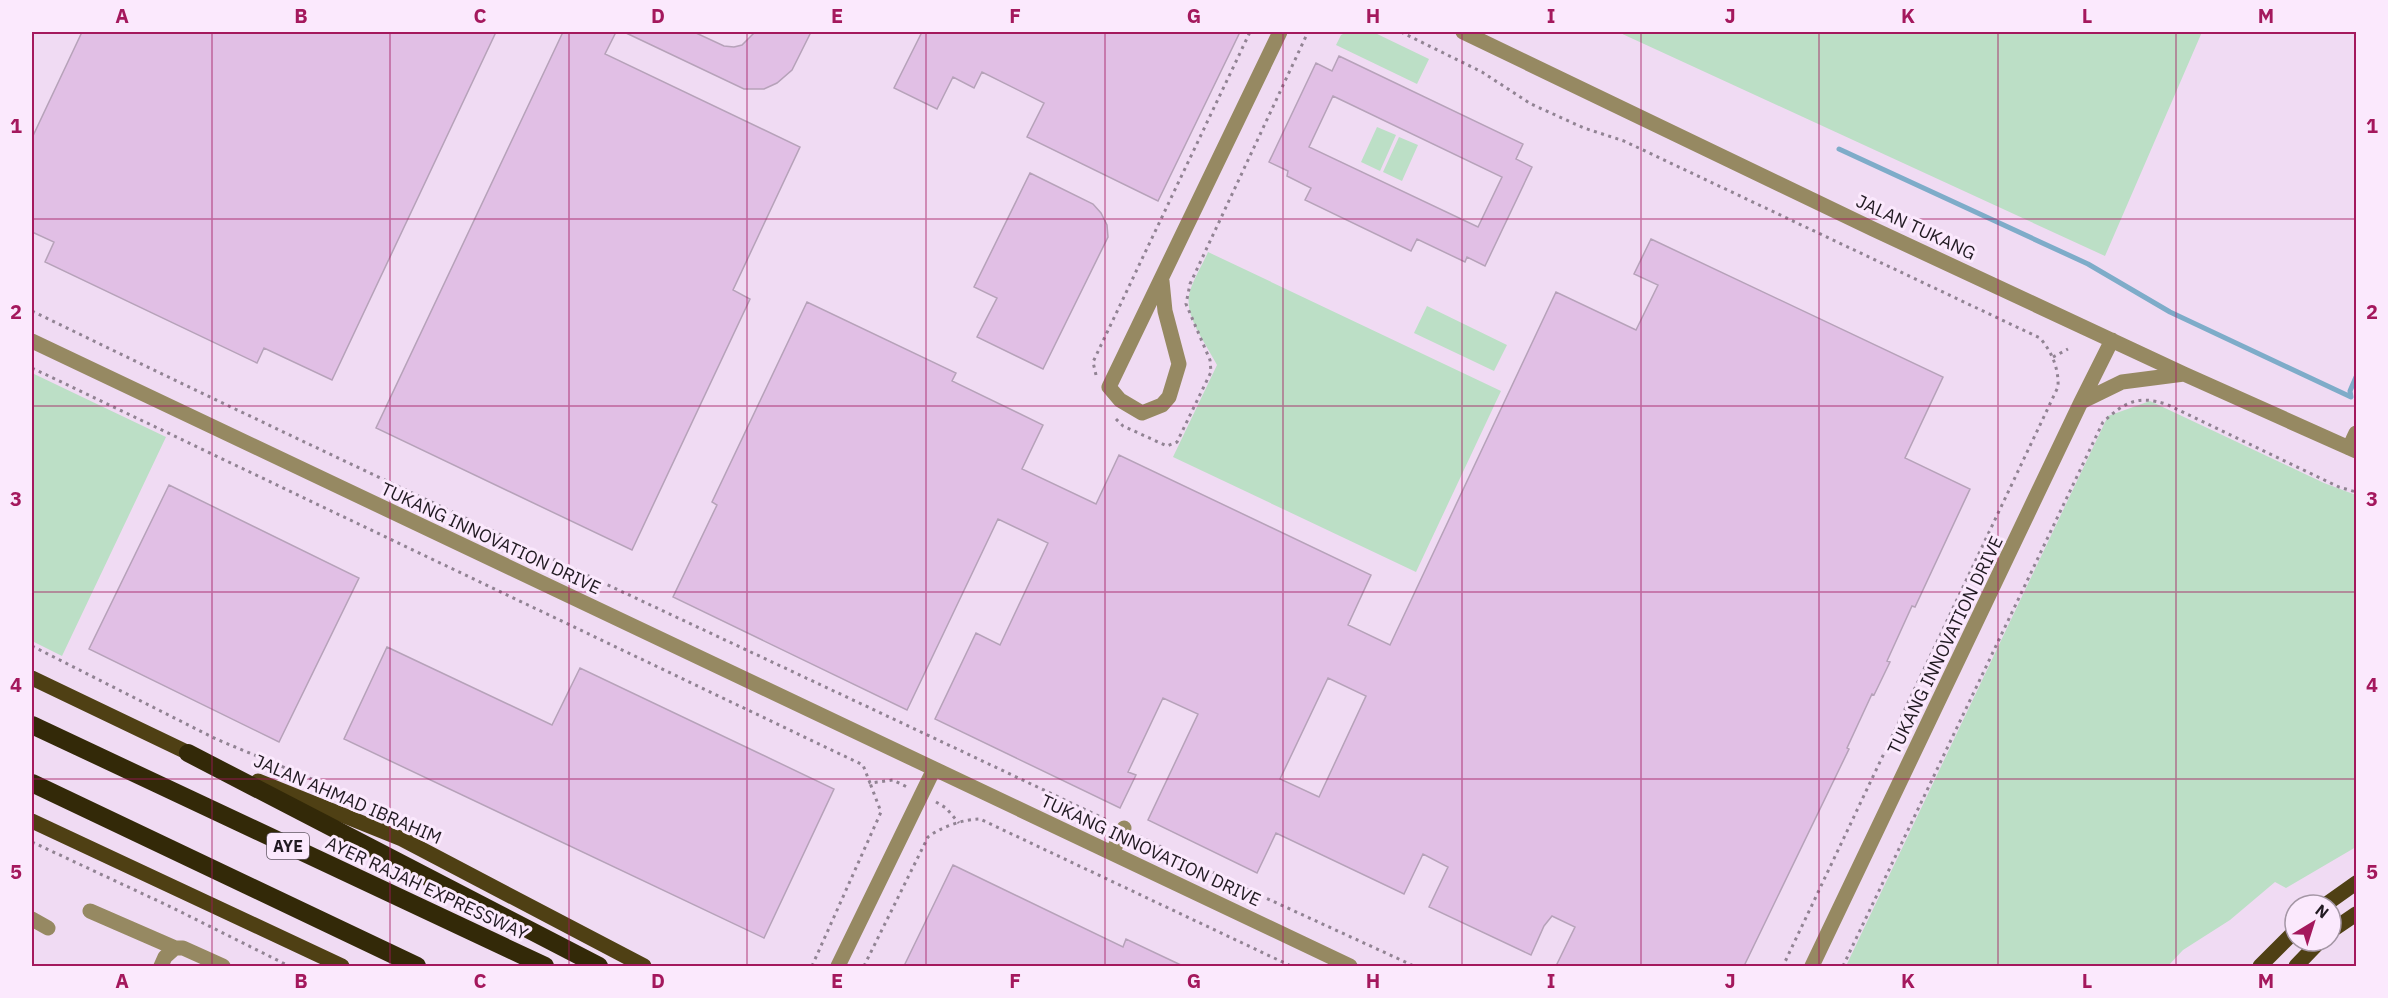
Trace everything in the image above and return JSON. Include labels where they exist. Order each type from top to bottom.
[{"type":"highway","name":"AYER RAJAH EXPRESSWAY","points":[[32,725],[545,966]]},
{"type":"highway","points":[[188,753],[599,966]]},
{"type":"highway","points":[[32,783],[417,966]]},
{"type":"main road","name":"JALAN AHMAD IBRAHIM","points":[[32,678],[188,753],[402,840],[644,966]]},
{"type":"main road","points":[[32,821],[342,966]]},
{"type":"main road","points":[[2342,893],[2356,883]]},
{"type":"main road","points":[[2343,923],[2356,914]]},
{"type":"main road","points":[[2260,966],[2283,943]]},
{"type":"main road","points":[[2296,966],[2308,953]]},
{"type":"street","points":[[1161,281],[1165,311],[1179,364],[1169,396],[1162,405],[1142,412],[1120,400],[1109,387],[1280,32]]},
{"type":"street","name":"JALAN TUKANG","points":[[1462,32],[2184,375],[2353,450]]},
{"type":"street","name":"TUKANG INNOVATION DRIVE","points":[[1812,966],[2112,340]]},
{"type":"street","name":"TUKANG INNOVATION DRIVE","points":[[32,341],[1350,966]]},
{"type":"street","points":[[2081,402],[2122,382],[2184,375]]},
{"type":"street","points":[[2353,450],[2356,433]]},
{"type":"street","points":[[838,966],[934,769]]},
{"type":"street","points":[[1112,853],[1124,828]]},
{"type":"street","points":[[90,910],[175,948],[183,948],[223,966]]},
{"type":"street","points":[[32,919],[48,928]]},
{"type":"street","points":[[161,966],[165,957],[175,948]]},
{"type":"path","points":[[1097,380],[1093,362],[1250,32]]},
{"type":"path","points":[[1113,415],[1123,426],[1167,446],[1178,442],[1211,372],[1210,360],[1186,304],[1190,284],[1308,32]]},
{"type":"path","points":[[1401,32],[1482,72],[1531,104],[1584,128],[1624,141],[2040,338],[2053,357],[2059,376],[2058,387],[1783,966]]},
{"type":"path","points":[[32,310],[465,520],[629,594],[1124,828],[1255,893],[1414,966]]},
{"type":"path","points":[[2053,357],[2068,349]]},
{"type":"path","points":[[32,368],[863,765],[881,812],[812,966]]},
{"type":"path","points":[[1843,966],[2103,422],[2117,409],[2131,402],[2148,399],[2166,404],[2340,487],[2356,492]]},
{"type":"path","points":[[32,646],[216,739],[319,782]]},
{"type":"path","points":[[870,783],[893,780],[946,808],[959,823]]},
{"type":"path","points":[[864,966],[928,837],[959,823],[980,819],[1290,966]]},
{"type":"path","points":[[32,842],[289,966]]},
{"type":"green space","points":[[1347,32],[1373,32],[1429,59],[1417,84],[1336,45],[1341,35]]},
{"type":"green space","points":[[1618,32],[2202,32],[2105,256]]},
{"type":"green space","points":[[1377,127],[1396,135],[1380,171],[1361,162]]},
{"type":"green space","points":[[1399,137],[1418,145],[1402,181],[1383,172]]},
{"type":"green space","points":[[1208,252],[1501,391],[1416,572],[1173,457],[1217,365],[1193,322],[1189,304],[1192,284]]},
{"type":"green space","points":[[1427,306],[1507,345],[1494,371],[1414,333]]},
{"type":"green space","points":[[32,373],[166,437],[62,656],[32,641]]},
{"type":"green space","points":[[2150,401],[2324,483],[2356,495],[2356,847],[2286,888],[2275,882],[2230,920],[2183,950],[2168,966],[1846,966],[2108,416]]},
{"type":"building","points":[[82,32],[496,32],[332,380],[264,348],[257,363],[45,262],[54,242],[32,232],[32,138]]},
{"type":"building","points":[[563,32],[616,32],[605,54],[800,147],[733,290],[750,299],[632,550],[376,428]]},
{"type":"building","points":[[624,32],[694,32],[724,46],[734,47],[742,45],[755,32],[811,32],[792,70],[777,83],[764,89],[744,89]]},
{"type":"building","points":[[922,32],[1240,32],[1158,201],[1027,137],[1044,103],[982,72],[974,88],[953,77],[937,109],[894,88]]},
{"type":"building","points":[[1339,56],[1523,144],[1516,159],[1532,167],[1485,266],[1467,257],[1465,262],[1417,239],[1411,251],[1305,200],[1311,188],[1287,176],[1288,171],[1269,162],[1316,63],[1332,71]],"holes":[[[1333,96],[1502,177],[1478,227],[1309,147]]]},
{"type":"building","points":[[1030,173],[1093,204],[1107,225],[1108,237],[1043,369],[977,337],[997,298],[974,287]]},
{"type":"building","points":[[1651,239],[1943,377],[1905,458],[1970,489],[1915,607],[1912,606],[1887,661],[1890,662],[1874,695],[1872,694],[1847,748],[1849,749],[1744,966],[1556,966],[1575,927],[1552,916],[1544,926],[1531,955],[1429,907],[1448,867],[1423,854],[1404,894],[1276,833],[1257,873],[1148,820],[1198,714],[1163,698],[1128,772],[1136,775],[1120,808],[935,719],[976,633],[1000,645],[1048,543],[998,519],[907,710],[673,597],[717,505],[712,502],[807,302],[956,373],[952,381],[1043,425],[1022,469],[1096,504],[1119,455],[1371,575],[1348,625],[1390,645],[1556,292],[1636,330],[1658,285],[1634,274]],"holes":[[[1328,678],[1366,696],[1319,797],[1280,779]]]},
{"type":"building","points":[[169,485],[359,578],[279,742],[89,649]]},
{"type":"building","points":[[387,647],[552,725],[580,668],[834,789],[764,938],[344,739]]},
{"type":"building","points":[[953,865],[1123,947],[1126,939],[1183,966],[904,966]]},
{"type":"waterway","points":[[1839,149],[2088,264],[2170,312],[2351,397],[2350,391],[2356,377]]}]
